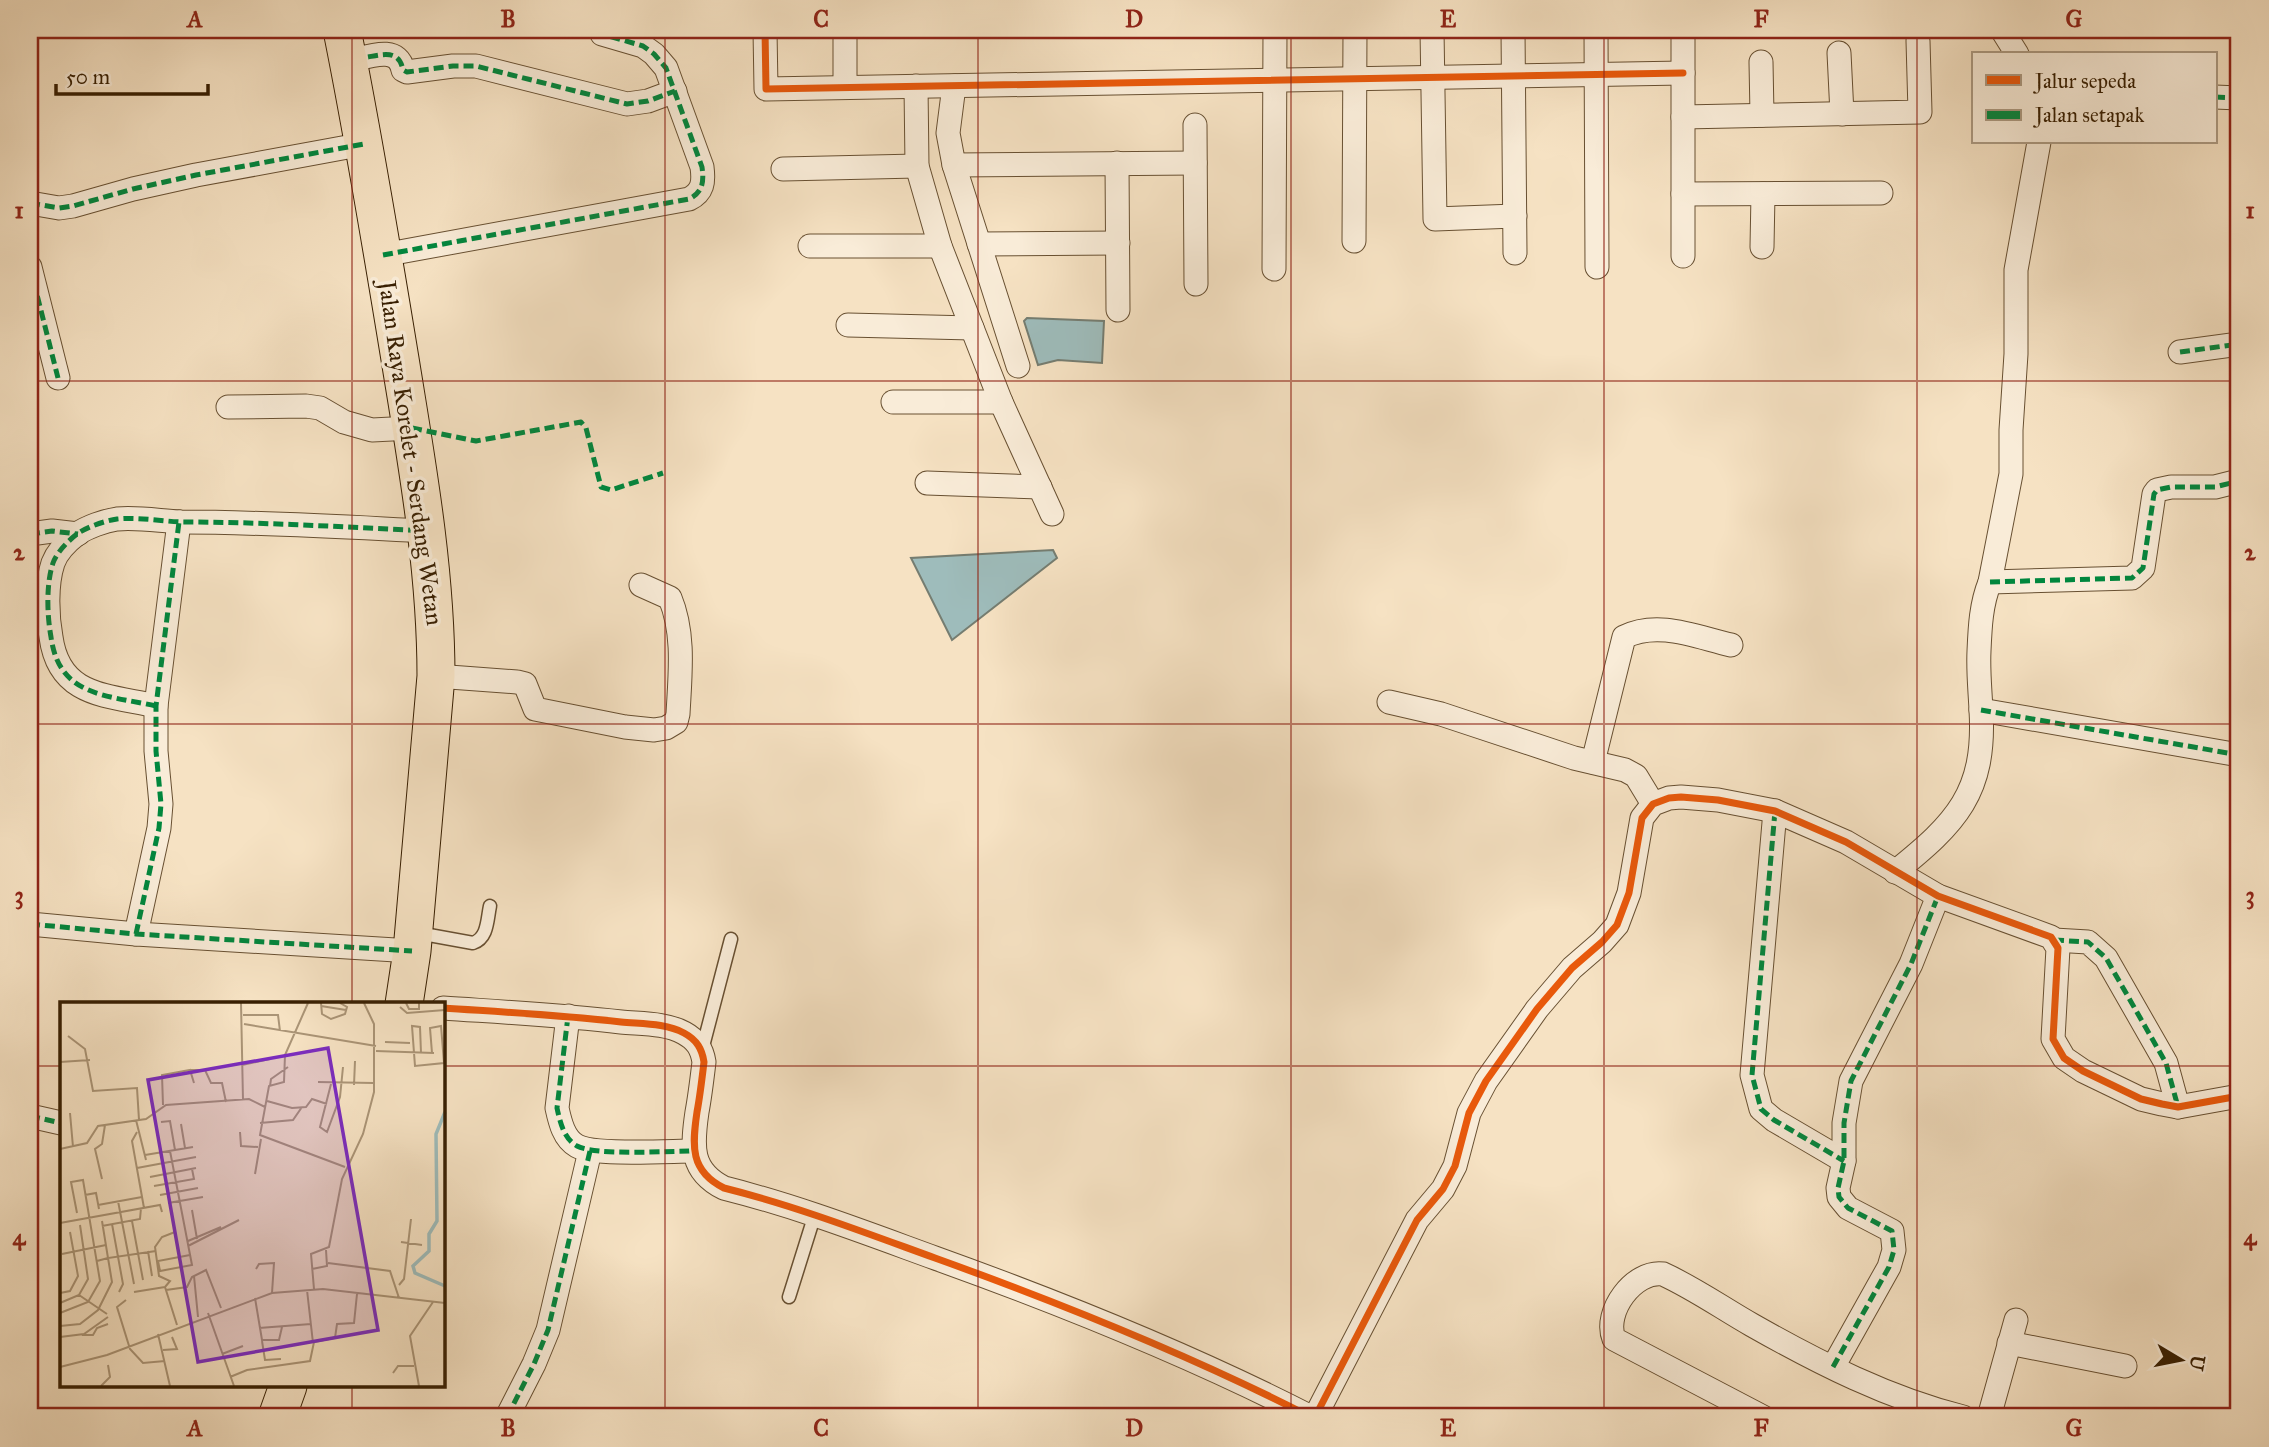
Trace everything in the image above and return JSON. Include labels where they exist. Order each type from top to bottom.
[{"type":"main road","name":"Jalan Raya Korelet - Serdang Wetan","points":[[346,46],[412,428],[426,531],[436,641],[436,676],[413,942],[404,1002]]},
{"type":"main road","points":[[277,1417],[287,1388]]},
{"type":"street","points":[[383,255],[689,200],[696,196],[704,180],[702,167],[666,68],[643,46],[602,34],[600,30]]},
{"type":"street","points":[[765,30],[765,89],[1683,73]]},
{"type":"street","points":[[845,30],[845,88]]},
{"type":"street","points":[[1274,269],[1275,30]]},
{"type":"street","points":[[1354,241],[1355,30]]},
{"type":"street","points":[[1432,30],[1435,219],[1515,216]]},
{"type":"street","points":[[1513,30],[1515,253]]},
{"type":"street","points":[[1596,30],[1597,267]]},
{"type":"street","points":[[1683,30],[1683,256]]},
{"type":"street","points":[[2002,30],[2016,52]]},
{"type":"street","points":[[1683,117],[1920,112],[1919,41]]},
{"type":"street","points":[[346,46],[394,55],[399,58],[403,70],[407,72],[476,66],[627,104],[649,102],[675,91]]},
{"type":"street","points":[[1839,53],[1842,114]]},
{"type":"street","points":[[1761,62],[1762,115]]},
{"type":"street","points":[[916,86],[917,166],[940,246],[1001,402],[1052,514]]},
{"type":"street","points":[[954,86],[948,133],[954,165],[1018,366]]},
{"type":"street","points":[[2216,97],[2239,99]]},
{"type":"street","points":[[1195,125],[1196,284]]},
{"type":"street","points":[[30,203],[59,208],[73,206],[196,175],[364,144]]},
{"type":"street","points":[[1895,872],[1933,842],[1948,826],[1970,793],[1980,760],[1981,710],[1977,681],[1979,637],[1984,597],[1990,582],[2011,474],[2016,270],[2039,144]]},
{"type":"street","points":[[1117,163],[1118,310]]},
{"type":"street","points":[[954,165],[1195,163]]},
{"type":"street","points":[[783,169],[917,166]]},
{"type":"street","points":[[1683,194],[1881,193]]},
{"type":"street","points":[[1762,247],[1763,194]]},
{"type":"street","points":[[979,244],[1118,243]]},
{"type":"street","points":[[810,246],[940,246]]},
{"type":"street","points":[[30,267],[58,378]]},
{"type":"street","points":[[848,325],[972,328]]},
{"type":"street","points":[[2180,352],[2239,344]]},
{"type":"street","points":[[893,402],[1001,402]]},
{"type":"street","points":[[228,407],[306,406],[320,408],[344,422],[372,430],[412,428]]},
{"type":"street","points":[[1990,582],[2132,578],[2143,568],[2154,494],[2157,490],[2214,487],[2239,481]]},
{"type":"street","points":[[927,482],[1040,487]]},
{"type":"street","points":[[156,706],[99,694],[68,678],[58,666],[49,619],[53,563],[59,552],[78,534],[115,519],[426,531]]},
{"type":"street","points":[[135,934],[162,804],[156,751],[156,706],[180,522]]},
{"type":"street","points":[[30,534],[52,531],[78,534]]},
{"type":"street","points":[[436,676],[526,684],[535,709],[625,727],[654,730],[666,728],[676,722],[678,714],[681,657],[678,615],[670,597],[641,585]]},
{"type":"street","points":[[1593,762],[1624,637],[1638,630],[1660,629],[1731,645]]},
{"type":"street","points":[[1389,702],[1441,714],[1574,758],[1625,770],[1636,776],[1653,804]]},
{"type":"street","points":[[1981,710],[2239,754]]},
{"type":"street","points":[[444,1008],[568,1016],[663,1026],[683,1032],[696,1041],[702,1050],[704,1062],[693,1141],[694,1151],[704,1175],[724,1188],[815,1214],[986,1276],[1229,1376],[1313,1417],[1417,1220],[1443,1189],[1455,1166],[1469,1113],[1486,1081],[1537,1009],[1573,968],[1617,925],[1629,894],[1642,818],[1653,804],[1669,798],[1718,800],[1774,811],[1846,842],[1938,896],[2044,933],[2054,940],[2058,948],[2053,1039],[2064,1058],[2083,1071],[2141,1099],[2178,1107],[2239,1096]]},
{"type":"street","points":[[1774,811],[1752,1075],[1761,1109],[1774,1120],[1844,1161]]},
{"type":"street","points":[[1833,1367],[1889,1267],[1894,1250],[1892,1231],[1847,1208],[1839,1197],[1838,1188],[1844,1161],[1844,1123],[1851,1082],[1911,964],[1938,896]]},
{"type":"street","points":[[30,924],[135,934],[413,942]]},
{"type":"street","points":[[2054,940],[2088,942],[2106,958],[2166,1063],[2178,1107]]},
{"type":"street","points":[[568,1016],[557,1108],[565,1135],[577,1146],[590,1151],[694,1151]]},
{"type":"street","points":[[30,1116],[60,1123]]},
{"type":"street","points":[[507,1417],[548,1330],[590,1151]]},
{"type":"street","points":[[1753,1415],[1614,1339],[1612,1324],[1629,1286],[1648,1274],[1663,1274],[1862,1382],[1906,1400],[1963,1417]]},
{"type":"street","points":[[1989,1417],[2015,1320]]},
{"type":"street","points":[[2009,1343],[2125,1366]]},
{"type":"lane","points":[[413,942],[480,941],[490,906]]},
{"type":"lane","points":[[702,1050],[731,939]]},
{"type":"lane","points":[[789,1297],[815,1214]]},
{"type":"water","points":[[1027,318],[1104,321],[1102,363],[1058,360],[1038,365],[1024,321]]},
{"type":"water","points":[[1053,550],[1057,558],[952,640],[911,558]]},
{"type":"marked path","points":[[383,255],[689,199],[700,190],[702,167],[666,68],[643,46],[602,34],[600,30]]},
{"type":"marked path","points":[[368,57],[395,56],[407,72],[476,66],[627,104],[648,101],[675,91]]},
{"type":"marked path","points":[[2216,97],[2239,98]]},
{"type":"marked path","points":[[30,203],[59,208],[73,206],[196,175],[364,144]]},
{"type":"marked path","points":[[30,267],[58,378]]},
{"type":"marked path","points":[[2180,352],[2239,344]]},
{"type":"marked path","points":[[412,428],[476,441],[581,422],[586,428],[601,487],[611,490],[663,473]]},
{"type":"marked path","points":[[1990,582],[2132,578],[2143,568],[2154,494],[2157,490],[2171,487],[2215,487],[2239,481]]},
{"type":"marked path","points":[[156,706],[88,690],[64,672],[56,657],[49,619],[49,580],[57,555],[77,534],[117,519],[426,531]]},
{"type":"marked path","points":[[136,934],[159,828],[161,804],[156,751],[156,706],[179,522]]},
{"type":"marked path","points":[[30,534],[52,531],[78,534]]},
{"type":"marked path","points":[[1981,710],[2239,755]]},
{"type":"marked path","points":[[1775,811],[1752,1075],[1761,1109],[1774,1120],[1844,1161]]},
{"type":"marked path","points":[[1833,1367],[1889,1267],[1894,1250],[1892,1231],[1848,1208],[1839,1197],[1838,1188],[1844,1161],[1844,1123],[1851,1081],[1911,964],[1938,896]]},
{"type":"marked path","points":[[30,924],[136,934],[412,951]]},
{"type":"marked path","points":[[2054,940],[2088,942],[2106,958],[2166,1063],[2178,1107]]},
{"type":"marked path","points":[[568,1016],[557,1108],[569,1139],[577,1146],[600,1151],[694,1151]]},
{"type":"marked path","points":[[30,1116],[60,1123]]},
{"type":"marked path","points":[[507,1417],[548,1330],[590,1151]]},
{"type":"cycle path","points":[[765,30],[766,89],[1683,73]]},
{"type":"cycle path","points":[[1315,1417],[1417,1220],[1443,1189],[1455,1166],[1469,1113],[1486,1081],[1537,1009],[1572,968],[1617,925],[1629,893],[1642,818],[1653,804],[1669,798],[1718,800],[1775,811],[1846,842],[1938,896],[2051,937],[2058,948],[2053,1039],[2064,1058],[2083,1071],[2141,1099],[2162,1104],[2178,1107],[2239,1096]]},
{"type":"cycle path","points":[[444,1008],[653,1024],[684,1033],[696,1042],[704,1062],[695,1124],[696,1156],[705,1174],[724,1188],[857,1230],[1078,1312],[1219,1372],[1311,1417]]}]
